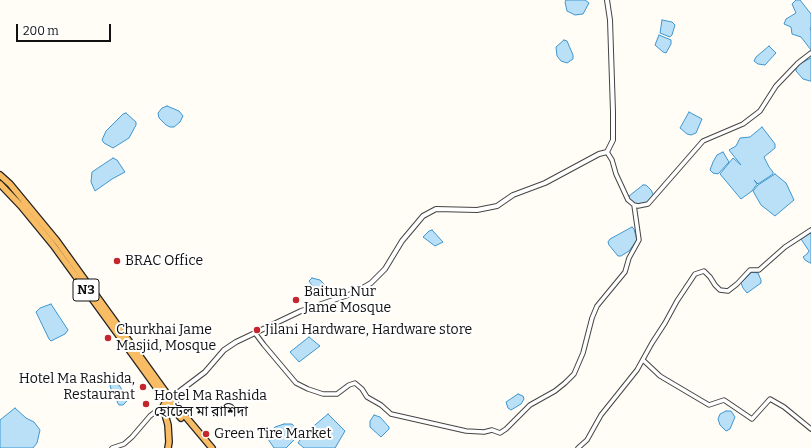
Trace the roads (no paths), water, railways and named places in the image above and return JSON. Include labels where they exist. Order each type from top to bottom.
[{"type":"highway","name":"N3","points":[[0,175],[10,184],[57,241],[167,401],[212,448]]},
{"type":"highway","name":"N3","points":[[0,184],[21,206],[53,245],[167,401],[207,448]]},
{"type":"highway","points":[[167,401],[168,448]]},
{"type":"street","points":[[607,0],[610,20],[613,112],[612,140],[607,152]]},
{"type":"street","points":[[607,152],[612,160],[616,174],[628,200],[634,205],[638,206],[648,204],[703,142],[743,124],[760,111],[776,86],[798,63],[811,53]]},
{"type":"street","points":[[112,448],[124,444],[150,416],[205,372],[224,350],[236,342],[300,311],[354,293],[371,283],[385,268],[402,241],[423,216],[436,209],[477,210],[497,206],[513,195],[545,182],[599,154],[607,152]]},
{"type":"street","points":[[255,333],[296,383],[308,390],[323,394],[337,394],[349,385],[355,383],[367,397],[381,405],[391,414],[466,431],[484,432],[492,430],[500,432],[506,429],[530,405],[565,384],[574,374],[597,306],[625,272],[629,258],[639,240],[634,205]]},
{"type":"street","points":[[578,448],[587,440],[601,415],[637,370],[677,301],[695,274],[704,271],[720,290],[728,291],[750,270],[759,270],[785,247],[811,230]]},
{"type":"street","points":[[643,360],[660,376],[709,405],[724,400],[752,418],[770,399],[784,407],[811,429]]},
{"type":"water","points":[[566,0],[585,0],[589,3],[583,14],[575,15],[567,11]]},
{"type":"water","points":[[796,0],[800,0],[811,14],[811,50],[801,37],[792,34],[791,27],[784,24],[786,19],[796,13],[792,4]]},
{"type":"water","points":[[662,20],[672,22],[675,25],[670,37],[660,33]]},
{"type":"water","points":[[659,35],[671,40],[671,44],[666,53],[655,45]]},
{"type":"water","points":[[564,40],[567,41],[573,55],[573,59],[567,63],[561,61],[557,56],[556,47]]},
{"type":"water","points":[[769,46],[776,53],[765,65],[758,64],[754,61],[756,57]]},
{"type":"water","points":[[811,58],[810,81],[803,79],[796,71],[796,67]]},
{"type":"water","points":[[167,106],[179,111],[183,116],[180,122],[174,127],[166,125],[159,118],[158,113],[162,108]]},
{"type":"water","points":[[689,112],[702,119],[696,133],[691,135],[687,134],[680,128]]},
{"type":"water","points":[[126,113],[136,122],[136,125],[129,138],[113,148],[104,143],[102,140],[106,131],[123,114]]},
{"type":"water","points":[[762,127],[775,144],[775,148],[764,157],[773,174],[758,184],[754,180],[757,184],[752,191],[741,199],[720,174],[733,158],[741,165],[729,150],[736,146],[740,138],[750,137]]},
{"type":"water","points":[[723,152],[729,162],[718,174],[713,173],[710,170],[713,162],[717,155]]},
{"type":"water","points":[[113,158],[117,160],[125,172],[95,191],[91,182],[92,172]]},
{"type":"water","points":[[775,174],[786,183],[794,200],[775,216],[761,205],[753,191],[758,185]]},
{"type":"water","points":[[643,185],[646,185],[651,190],[653,196],[648,202],[641,205],[635,204],[628,199],[629,196]]},
{"type":"water","points":[[632,227],[637,240],[629,251],[621,256],[618,256],[608,242],[610,239]]},
{"type":"water","points":[[432,230],[443,242],[435,246],[423,237]]},
{"type":"water","points":[[811,233],[810,263],[803,257],[809,251],[801,239],[806,234]]},
{"type":"water","points":[[752,272],[758,273],[761,283],[747,293],[741,283]]},
{"type":"water","points":[[312,278],[320,280],[327,288],[327,291],[319,293],[316,291],[309,281]]},
{"type":"water","points":[[51,304],[68,330],[65,334],[51,341],[36,312],[40,308]]},
{"type":"water","points":[[309,337],[320,346],[299,362],[290,352]]},
{"type":"water","points":[[114,381],[119,385],[127,401],[123,405],[119,405],[117,402],[118,397],[111,389],[110,385]]},
{"type":"water","points":[[518,394],[523,396],[524,399],[521,404],[511,410],[508,408],[506,402]]},
{"type":"water","points":[[15,408],[26,418],[34,422],[40,430],[37,443],[33,448],[0,448],[0,420]]},
{"type":"water","points":[[726,411],[731,411],[735,417],[730,429],[726,431],[720,425],[718,419],[720,414]]},
{"type":"water","points":[[328,414],[345,431],[335,448],[304,448],[298,443],[303,435]]},
{"type":"water","points":[[374,415],[380,417],[389,427],[389,429],[381,437],[370,427],[370,421]]},
{"type":"water","points":[[284,424],[292,424],[300,433],[286,448],[274,448],[268,439],[268,434],[275,427]]},
{"type":"place","name":"BRAC Office","points":[[117,261]]},
{"type":"place","name":"Baitun Nur Jame Mosque","points":[[296,300]]},
{"type":"place","name":"Jilani Hardware, Hardware store","points":[[257,330]]},
{"type":"place","name":"Churkhai Jame Masjid, Mosque","points":[[108,338]]},
{"type":"place","name":"Hotel Ma Rashida, Restaurant","points":[[143,387]]},
{"type":"place","name":"Hotel Ma Rashida হোটেল মা রাশিদা","points":[[146,404]]},
{"type":"place","name":"Green Tire Market","points":[[206,434]]}]
